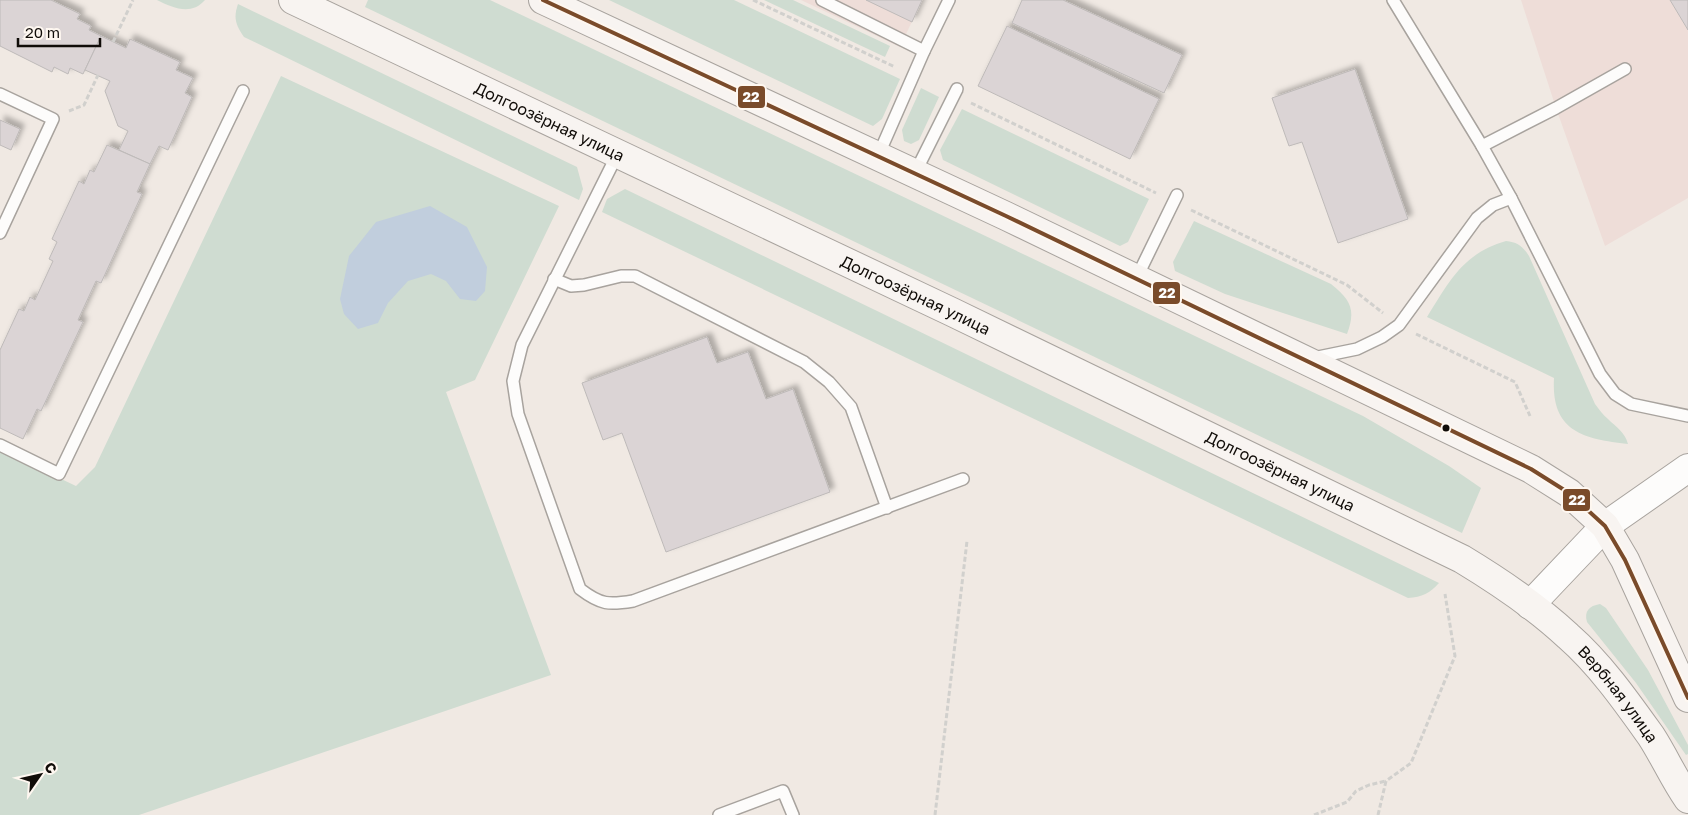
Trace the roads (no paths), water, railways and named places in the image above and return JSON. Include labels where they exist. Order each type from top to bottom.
[{"type":"main road","points":[[543,0],[915,173],[1531,469],[1568,493],[1604,526],[1629,568],[1688,698]]},
{"type":"main road","name":"Долгоозёрная улица","points":[[308,3],[943,307],[1462,560],[1488,574],[1530,605]]},
{"type":"main road","name":"Вербная улица","points":[[1530,605],[1569,636],[1598,667],[1651,737],[1688,799]]},
{"type":"street","points":[[1530,605],[1604,526],[1688,468]]},
{"type":"lane","points":[[822,0],[924,51]]},
{"type":"lane","points":[[878,156],[924,51],[949,0]]},
{"type":"lane","points":[[1393,0],[1482,146],[1511,198],[1600,374],[1615,394],[1631,404],[1688,416]]},
{"type":"lane","points":[[1482,146],[1556,108],[1625,69]]},
{"type":"lane","points":[[915,173],[957,89]]},
{"type":"lane","points":[[0,445],[59,474],[243,91]]},
{"type":"lane","points":[[0,94],[53,119],[0,233]]},
{"type":"lane","points":[[618,153],[522,345],[513,381],[518,414],[580,589],[592,598],[612,604],[633,600],[964,479]]},
{"type":"lane","points":[[1136,278],[1177,195]]},
{"type":"lane","points":[[1303,360],[1357,349],[1382,337],[1399,325],[1477,218],[1493,205],[1511,198]]},
{"type":"lane","points":[[554,280],[571,286],[584,285],[621,276],[635,276],[804,362],[829,382],[851,407],[887,508]]},
{"type":"lane","points":[[719,815],[783,791],[793,815]]},
{"type":"water","points":[[430,206],[467,227],[487,267],[485,291],[476,301],[460,299],[446,281],[431,274],[408,281],[388,303],[378,323],[358,329],[344,314],[340,299],[349,256],[376,222]]}]
